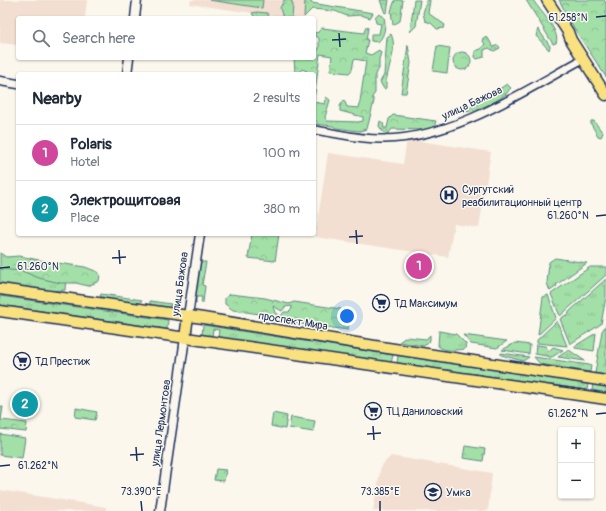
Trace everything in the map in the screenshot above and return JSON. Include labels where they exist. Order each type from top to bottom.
[{"type":"main road","points":[[541,0],[564,35],[570,40],[606,95]]},
{"type":"main road","points":[[547,0],[568,32],[570,40]]},
{"type":"main road","name":"проспект Мира","points":[[0,289],[188,316],[606,381]]},
{"type":"main road","points":[[0,311],[606,399]]},
{"type":"main road","name":"улица Бажова","points":[[185,338],[188,316]]},
{"type":"street","points":[[135,16],[137,0]]},
{"type":"street","name":"улица Бажова","points":[[316,130],[371,139],[386,139],[446,129],[532,89],[583,59]]},
{"type":"street","points":[[127,72],[129,60]]},
{"type":"street","points":[[0,81],[16,84]]},
{"type":"street","name":"улица Бажова","points":[[188,316],[200,236]]},
{"type":"street","name":"улица Лермонтова","points":[[160,511],[185,338]]},
{"type":"shaded area","points":[[0,0],[87,0],[85,16],[16,16],[16,45],[0,43]]},
{"type":"shaded area","points":[[191,0],[306,0],[304,16],[274,16],[190,4]]},
{"type":"shaded area","points":[[407,139],[491,152],[479,228],[454,224],[448,257],[315,237],[328,153],[403,164]]},
{"type":"shaded area","name":"Умка","points":[[391,456],[492,473],[488,511],[373,511],[381,466]]},
{"type":"shaded area","points":[[0,490],[106,507],[106,511],[0,511]]},
{"type":"green space","points":[[209,0],[263,0],[262,8]]},
{"type":"green space","points":[[284,0],[291,0],[293,5],[292,16],[282,16],[280,8]]},
{"type":"green space","points":[[305,0],[311,0],[311,3],[373,13],[370,18],[361,15],[347,16],[335,11],[312,9],[304,16]]},
{"type":"green space","points":[[380,0],[389,0],[387,12],[385,13]]},
{"type":"green space","points":[[395,0],[403,0],[400,21],[393,25],[391,11]]},
{"type":"green space","points":[[414,0],[420,0],[416,26],[410,32]]},
{"type":"green space","points":[[427,0],[430,0],[428,13],[445,25],[444,28],[437,29],[431,23],[425,21],[423,13]]},
{"type":"green space","points":[[526,0],[533,0],[549,21],[557,38],[556,43],[553,44]]},
{"type":"green space","points":[[559,0],[604,0],[606,2],[606,77],[574,28]]},
{"type":"green space","points":[[252,13],[267,13],[269,16],[254,16]]},
{"type":"green space","points":[[378,14],[384,17],[385,23],[384,34],[378,42],[371,41],[371,34],[379,34],[381,24],[376,23],[375,17]]},
{"type":"green space","points":[[366,26],[368,28],[366,40],[368,40],[365,53],[371,55],[379,50],[381,53],[379,59],[379,69],[375,74],[375,93],[372,97],[374,101],[367,129],[359,131],[316,124],[316,102],[325,104],[326,97],[330,100],[325,117],[327,121],[363,121],[363,117],[340,111],[340,106],[344,100],[347,107],[359,108],[366,61],[354,59],[352,70],[349,73],[330,71],[332,56],[320,54],[316,85],[316,72],[306,72],[307,71],[302,69],[300,72],[295,72],[294,60],[316,60],[316,50],[319,49],[319,38],[316,36],[316,33],[322,28],[364,33]]},
{"type":"green space","points":[[538,29],[550,46],[549,50],[536,36]]},
{"type":"green space","points":[[391,34],[393,41],[393,54],[387,75],[386,88],[384,89],[380,82],[384,75],[387,37]]},
{"type":"green space","points":[[484,37],[488,38],[493,47],[498,45],[500,48],[494,51],[489,48],[484,50],[484,57],[477,59],[475,57],[475,51],[481,49],[485,44],[482,40]]},
{"type":"green space","points":[[408,45],[411,63],[406,93],[401,93]]},
{"type":"green space","points":[[437,46],[450,48],[447,73],[433,71]]},
{"type":"green space","points":[[458,52],[466,52],[471,57],[469,68],[466,70],[458,70],[453,65],[453,57]]},
{"type":"green space","points":[[507,84],[511,88],[501,98],[479,109],[463,112]]},
{"type":"green space","points":[[393,115],[436,121],[434,127],[426,130],[392,129],[388,134],[383,132],[379,126],[380,121],[383,123],[384,128],[387,128],[389,119]]},
{"type":"green space","points":[[591,121],[594,121],[603,133],[601,137],[598,136],[591,124]]},
{"type":"green space","points":[[252,236],[279,236],[275,261],[248,258]]},
{"type":"green space","points":[[0,253],[6,257],[19,256],[85,267],[98,272],[100,275],[99,281],[88,286],[76,283],[60,283],[39,278],[22,271],[0,269]]},
{"type":"green space","points":[[555,258],[587,263],[550,291],[547,283],[549,262]]},
{"type":"green space","points":[[206,262],[202,285],[205,286],[203,303],[201,303],[202,297],[196,297],[196,303],[195,300],[200,263]]},
{"type":"green space","points":[[6,266],[66,276],[65,290],[49,291],[0,284],[0,268]]},
{"type":"green space","points":[[590,267],[606,267],[606,275],[560,316],[551,294]]},
{"type":"green space","points":[[606,279],[606,297],[601,324],[570,344],[560,319],[566,315],[567,316],[570,311]]},
{"type":"green space","points":[[101,294],[142,300],[138,305],[117,302],[100,296]]},
{"type":"green space","points":[[230,294],[265,298],[289,304],[294,302],[341,309],[342,315],[349,316],[348,330],[286,322],[266,315],[233,310],[225,304],[225,298]],"holes":[[[273,306],[282,311],[285,307],[291,306],[292,309],[289,312],[284,312],[281,316],[275,313]]]},
{"type":"green space","points":[[548,295],[556,318],[538,335],[543,297]]},
{"type":"green space","points":[[0,296],[168,320],[167,329],[0,305]]},
{"type":"green space","points":[[150,301],[171,304],[170,309],[153,306],[150,304]]},
{"type":"green space","points":[[557,321],[567,346],[537,343],[537,340]]},
{"type":"green space","points":[[203,325],[393,355],[391,363],[218,337],[219,330],[213,329],[212,336],[202,335]]},
{"type":"green space","points":[[606,325],[606,375],[595,373],[602,331]]},
{"type":"green space","points":[[439,331],[456,334],[466,344],[465,349],[447,350],[438,346]]},
{"type":"green space","points":[[596,333],[594,351],[575,348],[575,346]]},
{"type":"green space","points":[[430,335],[430,340],[424,346],[399,342],[406,337],[426,339]]},
{"type":"green space","points":[[463,335],[507,341],[497,348],[471,344]]},
{"type":"green space","points":[[515,343],[530,345],[529,354],[502,350]]},
{"type":"green space","points":[[536,345],[545,346],[549,351],[553,347],[563,350],[552,357],[535,354]]},
{"type":"green space","points":[[569,350],[585,361],[558,357]]},
{"type":"green space","points":[[501,353],[529,357],[523,361],[501,355]]},
{"type":"green space","points":[[398,355],[588,384],[587,390],[397,363]]},
{"type":"green space","points":[[534,357],[589,365],[591,366],[590,372],[540,364]]},
{"type":"green space","points":[[593,384],[606,386],[606,393],[592,390]]},
{"type":"green space","points":[[0,406],[3,407],[1,420],[27,423],[26,432],[0,429]]},
{"type":"green space","points":[[76,408],[97,412],[95,420],[75,417]]},
{"type":"green space","points":[[273,413],[287,416],[285,429],[271,426]]},
{"type":"green space","points":[[291,417],[315,421],[313,432],[289,428]]},
{"type":"green space","points":[[0,434],[25,438],[22,458],[0,455]]},
{"type":"green space","points":[[465,446],[485,449],[483,461],[463,458]]},
{"type":"green space","points":[[216,469],[226,470],[224,481],[214,480]]},
{"type":"place","name":"Сургутский реабилитационный центр","points":[[449,195]]},
{"type":"place","name":"Polaris","points":[[419,266]]},
{"type":"place","name":"ТД Максимум","points":[[381,303]]},
{"type":"place","name":"ТД Престиж","points":[[22,361]]},
{"type":"place","name":"Электрощитовая","points":[[25,404]]},
{"type":"place","name":"ТЦ Даниловский","points":[[373,411]]},
{"type":"place","name":"Умка","points":[[433,492]]}]
